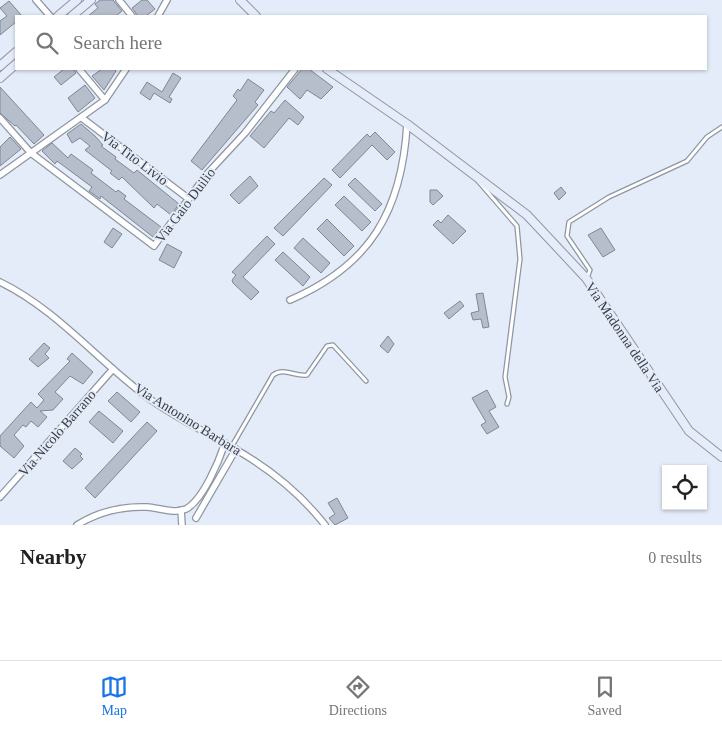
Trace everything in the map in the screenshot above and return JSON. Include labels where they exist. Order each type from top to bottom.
[{"type":"street","points":[[36,0],[49,15]]},
{"type":"street","points":[[59,15],[78,0]]},
{"type":"street","points":[[73,15],[91,0]]},
{"type":"street","points":[[119,0],[131,15]]},
{"type":"street","points":[[159,15],[167,0]]},
{"type":"street","points":[[240,0],[255,15]]},
{"type":"street","points":[[0,66],[15,53]]},
{"type":"street","points":[[0,78],[15,65]]},
{"type":"street","points":[[80,70],[105,100]]},
{"type":"street","points":[[0,175],[105,100],[125,70]]},
{"type":"street","name":"Via Gaio Duilio","points":[[31,153],[154,246],[206,175],[245,133],[294,70]]},
{"type":"street","points":[[328,70],[407,124],[476,176]]},
{"type":"street","points":[[0,118],[31,153]]},
{"type":"street","name":"Via Tito Livio","points":[[82,118],[188,199]]},
{"type":"street","points":[[290,300],[314,290],[338,275],[368,246],[384,220],[398,188],[406,151],[407,124]]},
{"type":"street","name":"Via Madonna della Via","points":[[476,176],[518,206],[586,278],[617,321],[676,415],[689,431],[722,457]]},
{"type":"street","name":"Via Antonino Barbara","points":[[0,282],[20,291],[149,399],[234,448],[296,491],[325,525]]},
{"type":"street","name":"Via Nicolò Barrano","points":[[0,497],[113,368]]},
{"type":"street","points":[[77,525],[95,516],[126,508],[181,510],[194,502],[201,492],[220,458],[225,443]]},
{"type":"street","points":[[196,518],[234,448]]},
{"type":"street","points":[[181,510],[182,525]]},
{"type":"lane","points":[[586,278],[590,270],[567,236],[569,222],[609,197],[687,161],[707,137],[722,127]]},
{"type":"lane","points":[[476,176],[479,184],[517,226],[520,259],[505,377],[509,397],[507,404]]},
{"type":"lane","points":[[234,448],[273,375],[281,371],[299,376],[307,375],[327,346],[333,345],[366,381]]},
{"type":"building","points":[[100,0],[113,0],[122,11],[117,15],[89,15],[98,8],[95,4]]},
{"type":"building","points":[[142,0],[147,0],[155,9],[147,15],[137,15],[132,8]]},
{"type":"building","points":[[9,1],[21,15],[15,15],[15,23],[0,35],[0,21],[7,16],[0,8]]},
{"type":"building","points":[[63,70],[74,70],[76,73],[61,85],[54,77]]},
{"type":"building","points":[[101,70],[116,71],[104,90],[92,76]]},
{"type":"building","points":[[301,70],[310,70],[333,87],[321,99],[307,90],[300,99],[287,87]]},
{"type":"building","points":[[173,73],[181,78],[169,97],[172,99],[170,103],[154,93],[150,100],[140,93],[147,82],[162,92]]},
{"type":"building","points":[[248,79],[264,90],[255,102],[258,105],[202,170],[191,161],[237,100],[233,96],[238,89],[240,91]]},
{"type":"building","points":[[85,85],[95,98],[78,112],[68,98]]},
{"type":"building","points":[[0,87],[44,135],[34,144],[16,125],[0,113]]},
{"type":"building","points":[[285,100],[304,117],[298,125],[289,118],[264,148],[250,136],[271,111],[274,113]]},
{"type":"building","points":[[81,124],[95,136],[103,145],[101,146],[116,157],[115,159],[134,173],[137,170],[179,204],[171,215],[157,204],[154,208],[122,177],[119,180],[110,173],[112,171],[85,150],[90,146],[80,138],[72,143],[67,134]]},
{"type":"building","points":[[375,132],[395,152],[387,160],[372,145],[340,178],[332,170],[367,134],[370,137]]},
{"type":"building","points":[[10,137],[21,149],[0,166],[0,147]]},
{"type":"building","points":[[52,143],[68,158],[71,154],[93,170],[91,173],[116,192],[118,190],[126,196],[124,199],[161,227],[153,237],[101,196],[100,199],[89,191],[92,187],[57,161],[55,164],[42,151]]},
{"type":"building","points":[[250,176],[258,186],[239,204],[230,195]]},
{"type":"building","points":[[324,178],[332,185],[283,236],[274,228]]},
{"type":"building","points":[[355,178],[382,204],[375,211],[348,185]]},
{"type":"building","points":[[561,187],[566,193],[559,200],[554,193]]},
{"type":"building","points":[[430,190],[437,190],[443,196],[433,205],[430,202]]},
{"type":"building","points":[[344,196],[371,222],[362,231],[335,205]]},
{"type":"building","points":[[448,215],[466,231],[453,244],[433,225],[438,220],[441,223]]},
{"type":"building","points":[[327,219],[354,246],[344,256],[317,229]]},
{"type":"building","points":[[113,228],[122,234],[112,248],[104,242]]},
{"type":"building","points":[[601,228],[615,250],[603,257],[588,235]]},
{"type":"building","points":[[267,236],[275,244],[243,277],[259,292],[251,300],[233,283],[232,280],[236,275],[232,272]]},
{"type":"building","points":[[303,238],[330,263],[321,273],[294,248]]},
{"type":"building","points":[[167,244],[182,252],[174,268],[159,260]]},
{"type":"building","points":[[283,252],[310,277],[303,286],[275,260]]},
{"type":"building","points":[[483,293],[489,327],[483,328],[481,319],[473,320],[471,313],[479,311],[476,294]]},
{"type":"building","points":[[460,301],[464,306],[449,319],[444,313]]},
{"type":"building","points":[[388,336],[394,344],[388,353],[380,346]]},
{"type":"building","points":[[44,343],[50,348],[45,354],[49,358],[38,367],[29,359]]},
{"type":"building","points":[[72,353],[93,372],[83,384],[70,376],[55,392],[63,399],[53,410],[40,411],[47,417],[38,427],[31,421],[26,427],[23,425],[14,435],[24,446],[14,458],[0,446],[0,436],[31,402],[37,408],[44,400],[38,394],[70,361],[67,359]]},
{"type":"building","points":[[487,390],[496,407],[489,411],[499,427],[487,434],[481,425],[486,422],[472,398]]},
{"type":"building","points":[[117,392],[140,412],[131,422],[108,401]]},
{"type":"building","points":[[99,411],[123,431],[113,443],[89,422]]},
{"type":"building","points":[[147,422],[157,431],[95,498],[85,488]]},
{"type":"building","points":[[75,448],[82,454],[80,456],[83,459],[72,469],[63,461]]},
{"type":"building","points":[[337,498],[348,518],[335,525],[329,518],[335,514],[328,503]]}]
